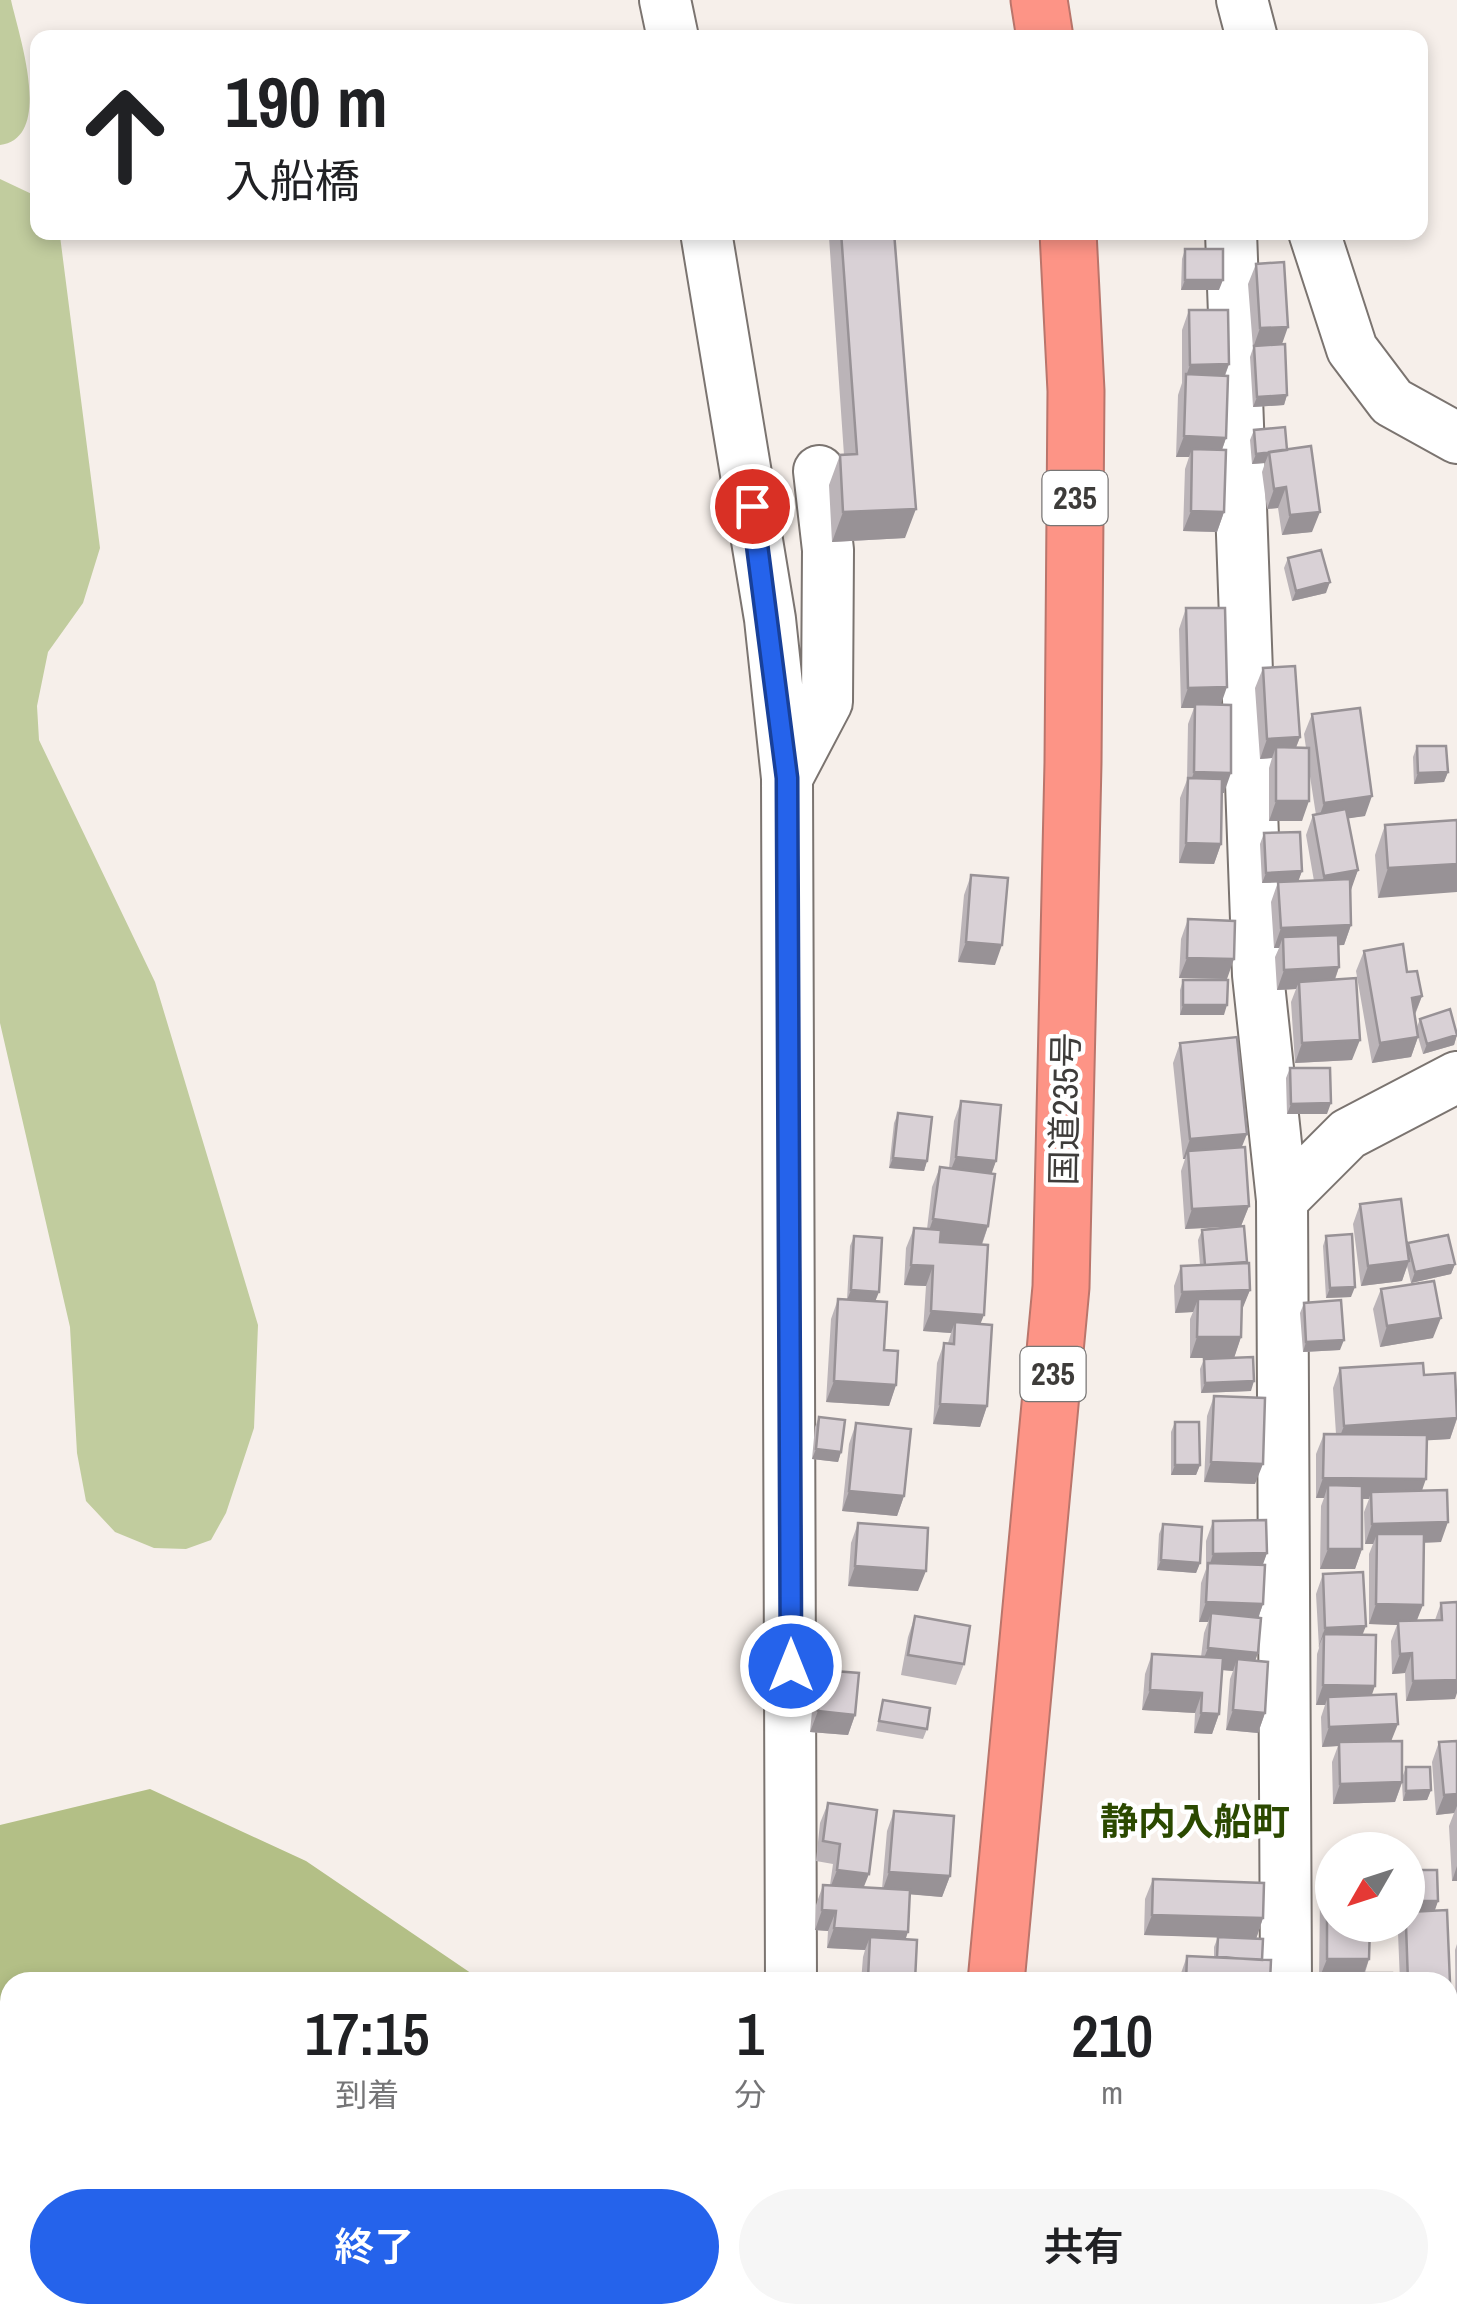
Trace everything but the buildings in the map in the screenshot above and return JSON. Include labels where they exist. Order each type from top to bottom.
[{"type":"highway","points":[[1039,0],[1044,30]]},
{"type":"highway","name":"国道235号","points":[[997,1972],[1061,1286],[1074,763],[1076,391],[1068,240]]},
{"type":"street","points":[[665,0],[671,30]]},
{"type":"street","points":[[1242,0],[1250,30]]},
{"type":"street","points":[[707,240],[770,619],[787,778],[791,1972]]},
{"type":"street","points":[[1230,240],[1258,975],[1282,1200],[1286,1972]]},
{"type":"street","points":[[1317,240],[1352,348],[1392,402],[1457,438]]},
{"type":"street","points":[[787,778],[828,702],[828,550],[819,471]]},
{"type":"street","points":[[1282,1200],[1348,1134],[1457,1078]]},
{"type":"green space","points":[[0,0],[11,0],[29,82],[29,105],[26,124],[17,138],[0,145]]},
{"type":"green space","points":[[0,179],[30,193],[30,240],[61,240],[100,548],[83,603],[48,652],[37,706],[39,740],[155,982],[258,1325],[254,1428],[226,1513],[211,1540],[186,1549],[154,1548],[115,1532],[86,1501],[77,1453],[70,1327],[0,1023]]},
{"type":"green space","points":[[150,1789],[306,1861],[469,1972],[0,1972],[0,1825]]},
{"type":"district","name":"静内入船町","points":[[1195,1822]]},
{"type":"route","points":[[752,506],[770,619],[787,778],[791,1666]]}]
